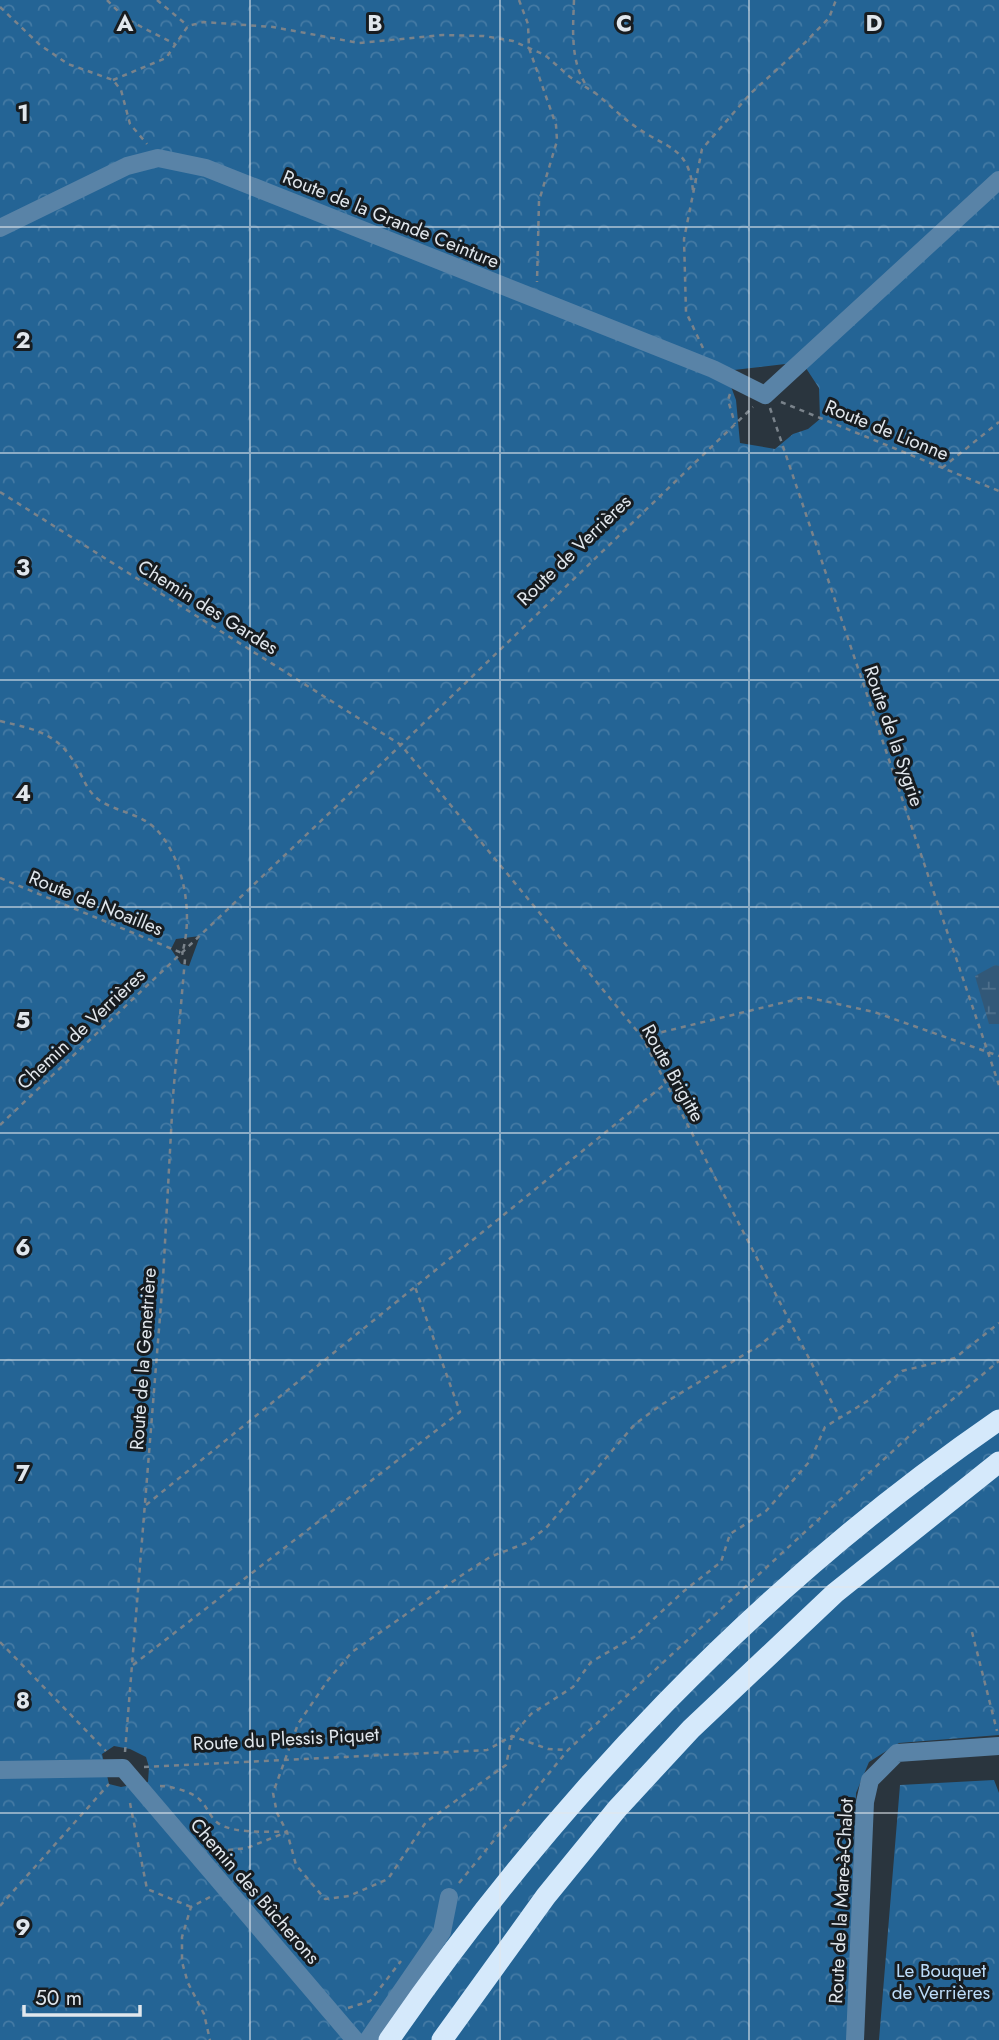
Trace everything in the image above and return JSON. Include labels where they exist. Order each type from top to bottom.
[{"type":"highway","points":[[389,2040],[439,1968],[512,1876],[586,1789],[667,1701],[730,1638],[828,1553],[899,1495],[999,1420]]},
{"type":"highway","points":[[442,2040],[546,1896],[617,1810],[691,1729],[835,1593],[999,1462]]},
{"type":"street","name":"Route de la Grande Ceinture","points":[[0,228],[127,166],[159,158],[206,168],[713,369],[765,395]]},
{"type":"street","points":[[765,395],[999,180]]},
{"type":"street","name":"Route de la Mare-à-Chalot","points":[[855,2040],[865,1802],[870,1780],[897,1753],[999,1746]]},
{"type":"street","points":[[0,1770],[123,1768]]},
{"type":"street","name":"Chemin des Bûcherons","points":[[123,1768],[355,2040]]},
{"type":"street","points":[[368,2040],[442,1932],[449,1897]]},
{"type":"path","points":[[107,0],[126,19],[175,44]]},
{"type":"path","points":[[157,0],[188,26]]},
{"type":"path","points":[[519,0],[527,24],[529,48],[556,125],[557,141],[539,201],[536,299]]},
{"type":"path","points":[[574,0],[572,38],[578,72],[586,85],[635,127],[679,152],[691,171],[693,194]]},
{"type":"path","points":[[713,369],[686,312],[684,239],[702,149],[750,94],[828,18],[836,0]]},
{"type":"path","points":[[0,7],[40,45],[68,64],[113,80],[121,90],[131,124],[159,158]]},
{"type":"path","points":[[113,80],[166,58],[188,26],[204,22],[274,27],[359,43],[443,35],[484,36],[513,41],[545,55],[570,77],[595,93]]},
{"type":"path","points":[[735,380],[728,400],[735,424]]},
{"type":"path","name":"Route de Lionne","points":[[765,395],[999,491]]},
{"type":"path","name":"Route de Verrières","points":[[182,953],[765,395]]},
{"type":"path","name":"Route de la Sygrie","points":[[765,395],[999,1085]]},
{"type":"path","points":[[943,468],[999,422]]},
{"type":"path","name":"Chemin des Gardes","points":[[0,492],[401,745]]},
{"type":"path","name":"Route de la Genetrière","points":[[0,721],[41,731],[56,740],[70,753],[89,791],[100,801],[135,815],[155,829],[171,851],[183,881],[187,909],[186,937],[182,953],[185,959],[173,1096],[146,1506],[123,1768],[146,1889],[191,1907]]},
{"type":"path","name":"Route Brigitte","points":[[401,745],[642,1037],[840,1418]]},
{"type":"path","name":"Route de Noailles","points":[[0,878],[182,953]]},
{"type":"path","name":"Chemin de Verrières","points":[[0,1125],[182,953]]},
{"type":"path","points":[[642,1037],[806,997],[874,1012],[999,1056]]},
{"type":"path","points":[[146,1506],[665,1084]]},
{"type":"path","points":[[132,1665],[460,1412],[415,1287]]},
{"type":"path","points":[[789,1321],[760,1345],[661,1405],[635,1424],[546,1528],[526,1543],[490,1558],[465,1573],[352,1652],[328,1680],[298,1724],[273,1793],[296,1866],[326,1899],[349,1896],[388,1878],[426,1822],[506,1765],[512,1736],[531,1714],[573,1687],[591,1662],[634,1637],[684,1591],[721,1562],[730,1534],[766,1511],[810,1461],[825,1427],[869,1400],[902,1371],[955,1359],[999,1323]]},
{"type":"path","points":[[449,1897],[568,1750],[919,1427],[999,1361]]},
{"type":"path","points":[[972,1632],[999,1739]]},
{"type":"path","points":[[0,1642],[123,1768],[0,1906]]},
{"type":"path","points":[[512,1736],[548,1749],[568,1750]]},
{"type":"path","name":"Route du Plessis Piquet","points":[[123,1768],[487,1750],[512,1736]]},
{"type":"path","points":[[135,1785],[164,1786],[187,1792],[199,1798],[209,1816],[220,1825],[233,1829],[287,1832]]},
{"type":"path","points":[[206,1865],[228,1850],[247,1848],[287,1832]]},
{"type":"path","points":[[210,2040],[204,2014],[188,1983],[182,1962],[182,1937],[191,1907],[225,1888]]},
{"type":"path","points":[[332,2013],[370,2001],[402,1959]]},
{"type":"green space","points":[[0,0],[999,0],[999,1735],[899,1743],[869,1762],[856,1793],[848,2040],[0,2040]],"holes":[[[802,362],[819,388],[820,419],[808,429],[793,434],[775,449],[740,443],[736,400],[727,376],[734,370]],[[200,936],[189,966],[181,964],[171,949],[176,939]],[[114,1746],[130,1749],[146,1757],[149,1767],[148,1782],[121,1787],[109,1784],[102,1754]]]},
{"type":"green space","points":[[995,965],[999,966],[999,1024],[989,1024],[975,976]]},
{"type":"green space","name":"Le Bouquet de Verrières","points":[[994,1780],[999,1793],[999,2040],[879,2040],[900,1785]]}]
